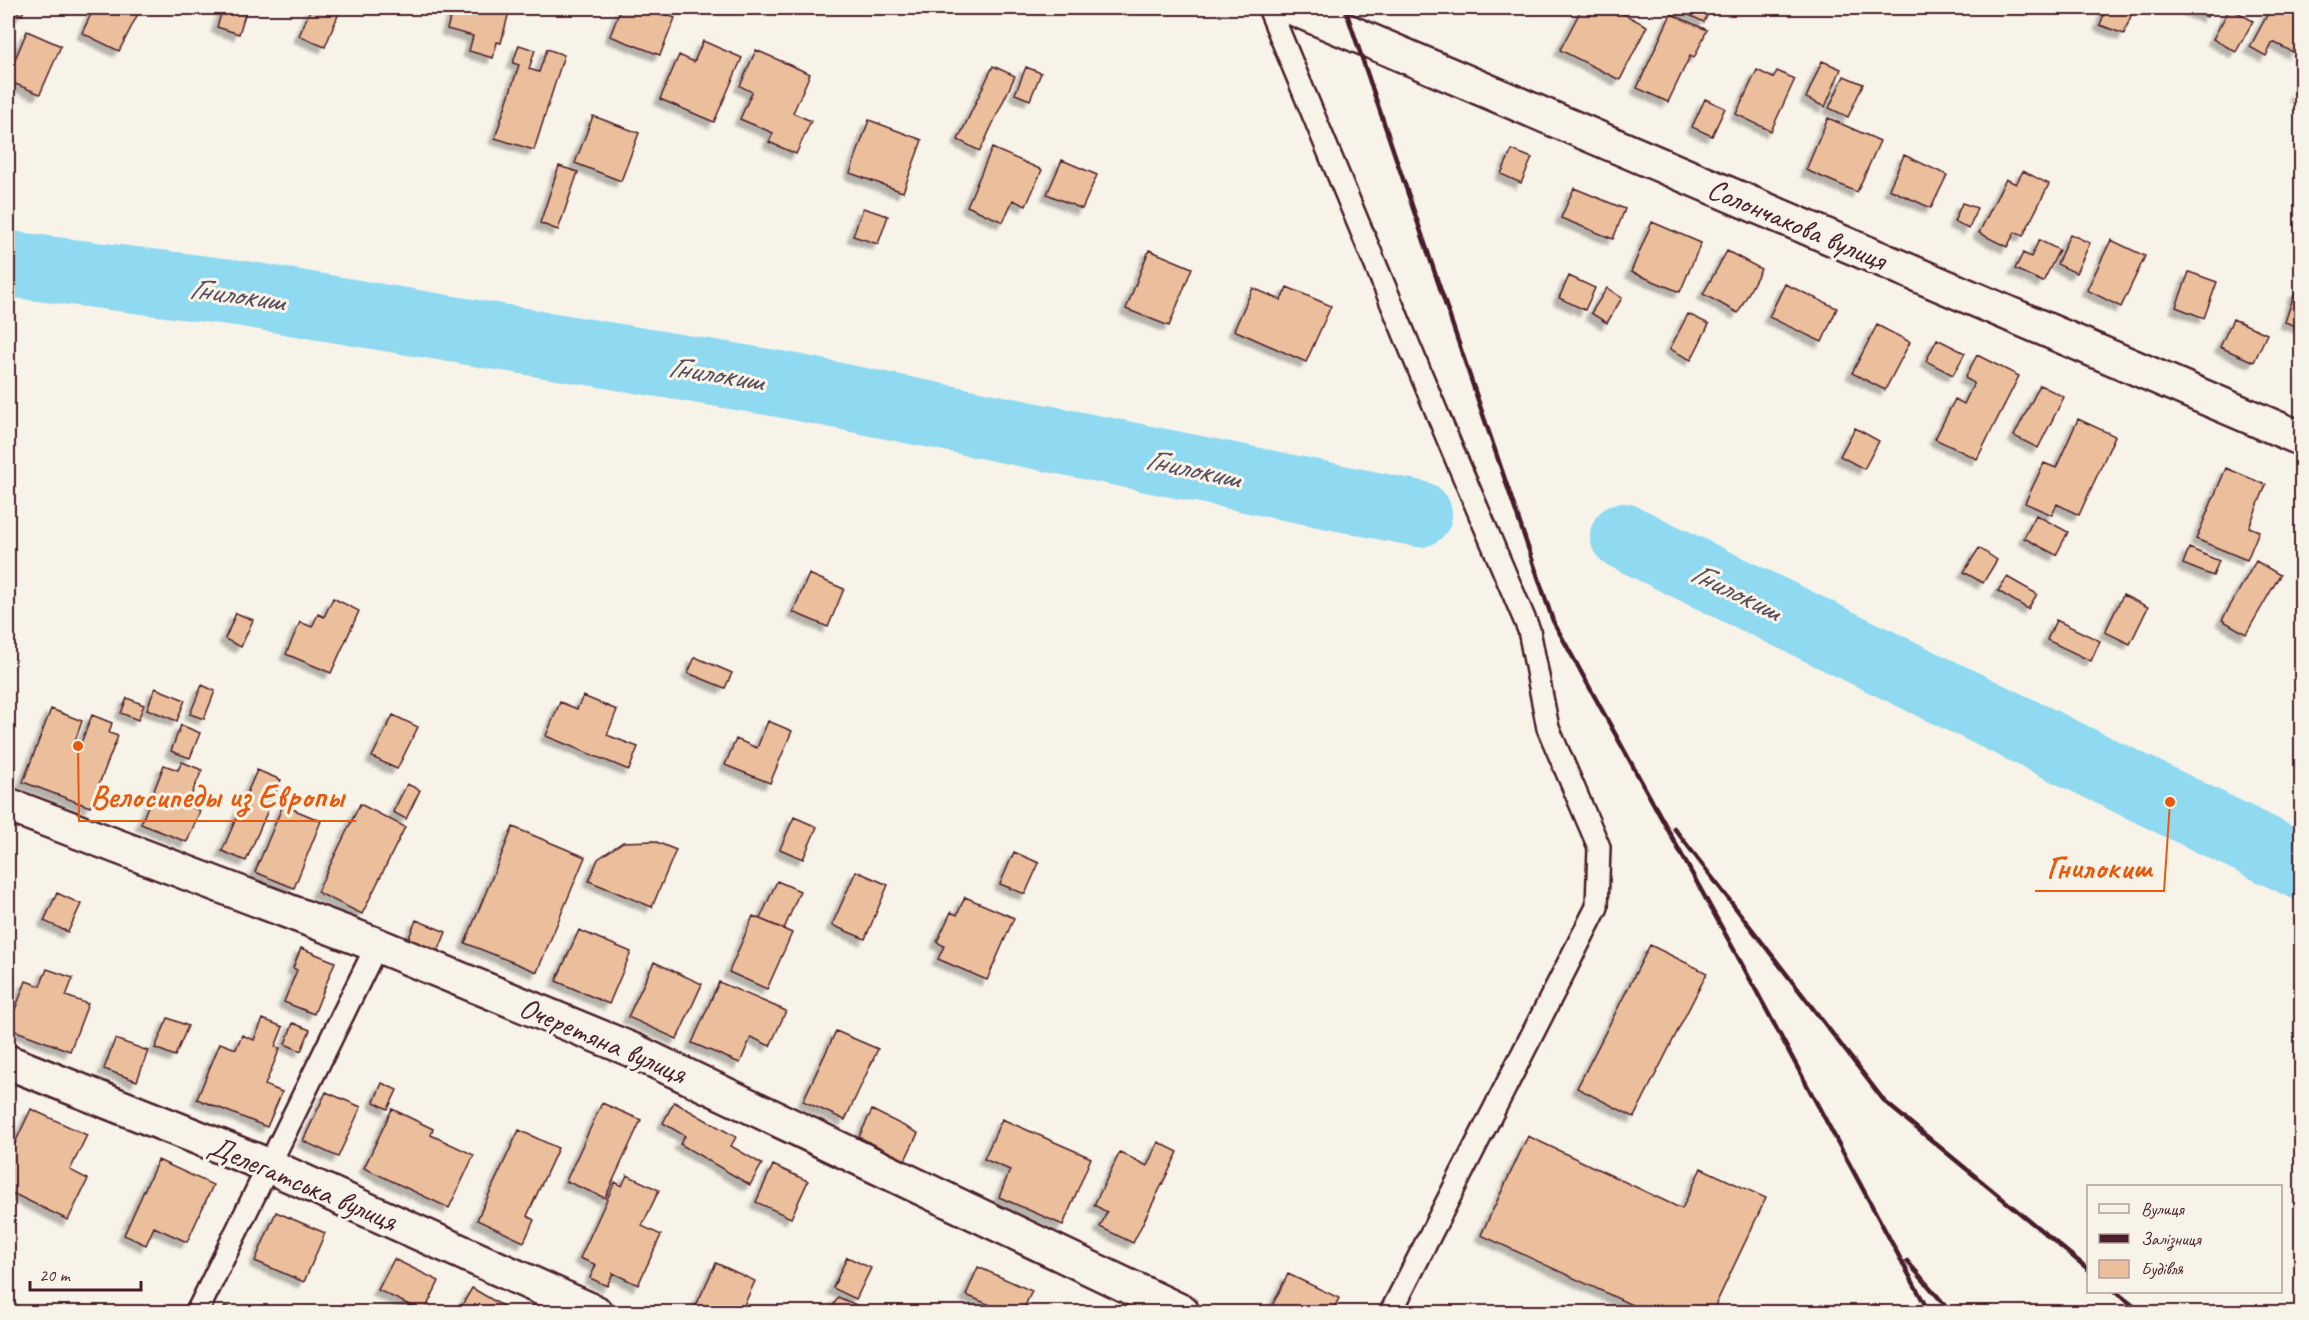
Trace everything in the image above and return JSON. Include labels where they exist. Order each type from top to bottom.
[{"type":"street","name":"Солончакова вулиця","points":[[1293,8],[2301,439]]},
{"type":"street","name":"Очеретяна вулиця","points":[[8,805],[376,945],[632,1050],[1182,1312]]},
{"type":"street","name":"Делегатська вулиця","points":[[8,1062],[267,1165],[595,1312]]},
{"type":"lane","points":[[1269,8],[1529,630],[1548,728],[1599,847],[1597,907],[1391,1312]]},
{"type":"lane","points":[[197,1312],[376,945]]},
{"type":"building","points":[[8,8],[25,8],[22,15]]},
{"type":"building","points":[[94,8],[141,8],[119,51],[82,33]]},
{"type":"building","points":[[223,8],[247,8],[239,34],[217,27]]},
{"type":"building","points":[[311,8],[341,8],[325,47],[299,36]]},
{"type":"building","points":[[453,8],[464,10],[464,8],[510,8],[501,43],[497,42],[493,58],[469,51],[473,36],[447,29]]},
{"type":"building","points":[[621,8],[648,8],[675,18],[660,55],[610,36]]},
{"type":"building","points":[[1582,8],[1612,8],[1647,26],[1620,80],[1560,50]]},
{"type":"building","points":[[1674,8],[1711,8],[1704,22]]},
{"type":"building","points":[[2106,8],[2116,8],[2132,13],[2124,34],[2100,25]]},
{"type":"building","points":[[2190,8],[2211,8],[2207,17]]},
{"type":"building","points":[[2230,8],[2253,21],[2236,52],[2213,39]]},
{"type":"building","points":[[2271,8],[2302,8],[2302,37],[2293,52],[2273,42],[2266,56],[2250,47]]},
{"type":"building","points":[[1671,14],[1707,30],[1694,58],[1690,56],[1668,102],[1637,88]]},
{"type":"building","points":[[27,31],[61,46],[40,94],[8,81]]},
{"type":"building","points":[[703,41],[742,58],[714,122],[660,99],[679,55],[694,62]]},
{"type":"building","points":[[519,45],[535,50],[529,69],[539,72],[547,49],[564,55],[534,150],[495,138],[519,65],[513,63]]},
{"type":"building","points":[[756,50],[810,74],[793,113],[811,121],[796,154],[769,142],[773,133],[740,119],[752,92],[740,86]]},
{"type":"building","points":[[1822,61],[1841,69],[1825,107],[1806,98]]},
{"type":"building","points":[[993,66],[1015,76],[980,151],[958,140]]},
{"type":"building","points":[[1026,67],[1041,73],[1030,100],[1015,94]]},
{"type":"building","points":[[1757,70],[1773,78],[1777,71],[1795,79],[1771,131],[1736,114]]},
{"type":"building","points":[[1844,76],[1863,84],[1848,117],[1829,108]]},
{"type":"building","points":[[2302,81],[2302,98],[2295,96]]},
{"type":"building","points":[[1705,99],[1725,108],[1712,136],[1692,127]]},
{"type":"building","points":[[593,116],[639,133],[621,181],[575,163]]},
{"type":"building","points":[[1828,118],[1880,141],[1857,192],[1806,170]]},
{"type":"building","points":[[869,120],[922,140],[903,192],[850,173]]},
{"type":"building","points":[[992,148],[1042,170],[1026,206],[1013,200],[1003,222],[967,206]]},
{"type":"building","points":[[1512,150],[1532,158],[1521,183],[1501,174]]},
{"type":"building","points":[[1904,155],[1947,175],[1931,208],[1889,189]]},
{"type":"building","points":[[1062,160],[1097,175],[1082,209],[1047,194]]},
{"type":"building","points":[[559,166],[578,172],[558,230],[540,223]]},
{"type":"building","points":[[2023,171],[2049,184],[2023,236],[2015,232],[2007,247],[1979,233],[2006,179],[2016,184]]},
{"type":"building","points":[[1574,188],[1625,209],[1613,239],[1561,218]]},
{"type":"building","points":[[1962,203],[1977,208],[1969,229],[1954,222]]},
{"type":"building","points":[[863,208],[888,216],[878,244],[853,236]]},
{"type":"building","points":[[1652,222],[1701,243],[1680,292],[1631,272]]},
{"type":"building","points":[[2070,234],[2090,243],[2076,273],[2057,264]]},
{"type":"building","points":[[2039,240],[2059,250],[2043,282],[2015,269],[2023,253],[2031,257]]},
{"type":"building","points":[[2111,240],[2145,256],[2121,307],[2087,290]]},
{"type":"building","points":[[1149,250],[1192,268],[1169,326],[1126,309]]},
{"type":"building","points":[[1727,251],[1761,269],[1738,313],[1703,294]]},
{"type":"building","points":[[2189,272],[2217,282],[2204,318],[2176,307]]},
{"type":"building","points":[[1569,276],[1595,288],[1585,310],[1559,298]]},
{"type":"building","points":[[1785,284],[1837,308],[1822,342],[1769,317]]},
{"type":"building","points":[[1287,287],[1331,306],[1306,362],[1234,330],[1253,288],[1281,300]]},
{"type":"building","points":[[1607,288],[1622,298],[1607,323],[1591,313]]},
{"type":"building","points":[[2295,292],[2302,294],[2302,328],[2285,322]]},
{"type":"building","points":[[1688,314],[1709,324],[1691,360],[1670,349]]},
{"type":"building","points":[[2233,319],[2267,334],[2254,362],[2220,347]]},
{"type":"building","points":[[1877,325],[1910,342],[1885,390],[1852,373]]},
{"type":"building","points":[[1937,339],[1965,353],[1953,375],[1926,361]]},
{"type":"building","points":[[1977,355],[2019,376],[1977,459],[1935,439],[1955,399],[1964,404],[1974,383],[1965,378]]},
{"type":"building","points":[[2040,385],[2064,397],[2038,448],[2014,436]]},
{"type":"building","points":[[2078,419],[2115,436],[2079,515],[2057,504],[2052,515],[2025,503],[2044,463],[2056,468]]},
{"type":"building","points":[[1855,428],[1879,441],[1864,469],[1840,456]]},
{"type":"building","points":[[2226,468],[2266,485],[2249,527],[2259,531],[2247,560],[2196,539]]},
{"type":"building","points":[[2036,515],[2068,532],[2056,555],[2024,538]]},
{"type":"building","points":[[1979,548],[1997,560],[1983,583],[1964,572]]},
{"type":"building","points":[[2189,548],[2219,561],[2213,576],[2183,564]]},
{"type":"building","points":[[2256,561],[2280,575],[2246,634],[2222,620]]},
{"type":"building","points":[[809,574],[844,589],[828,627],[793,612]]},
{"type":"building","points":[[2007,577],[2037,594],[2028,609],[1998,591]]},
{"type":"building","points":[[2123,595],[2148,607],[2130,644],[2105,632]]},
{"type":"building","points":[[333,598],[359,611],[331,673],[286,654],[300,622],[312,627],[318,614],[324,617]]},
{"type":"building","points":[[236,613],[253,620],[241,647],[225,639]]},
{"type":"building","points":[[2056,620],[2100,641],[2091,661],[2047,640]]},
{"type":"building","points":[[695,657],[732,673],[725,688],[688,673]]},
{"type":"building","points":[[202,685],[215,691],[204,719],[190,714]]},
{"type":"building","points":[[155,688],[185,700],[177,721],[147,709]]},
{"type":"building","points":[[583,696],[617,710],[607,735],[638,747],[629,770],[546,736],[560,702],[577,709]]},
{"type":"building","points":[[127,698],[144,705],[138,720],[121,713]]},
{"type":"building","points":[[51,709],[82,721],[75,741],[81,743],[92,715],[112,723],[109,733],[118,736],[90,807],[23,782]]},
{"type":"building","points":[[393,715],[418,727],[397,769],[372,757]]},
{"type":"building","points":[[768,721],[792,731],[770,783],[725,765],[736,739],[757,748]]},
{"type":"building","points":[[181,725],[200,733],[190,758],[171,751]]},
{"type":"building","points":[[182,762],[202,770],[187,805],[200,811],[187,842],[141,824],[164,765],[178,770]]},
{"type":"building","points":[[257,770],[281,780],[246,861],[222,851]]},
{"type":"building","points":[[407,784],[420,790],[406,819],[393,812]]},
{"type":"building","points":[[360,804],[405,827],[362,914],[317,892]]},
{"type":"building","points":[[283,805],[321,821],[294,888],[255,872]]},
{"type":"building","points":[[794,817],[817,827],[803,859],[780,849]]},
{"type":"building","points":[[513,827],[585,857],[537,972],[465,943]]},
{"type":"building","points":[[654,841],[676,850],[652,907],[589,881],[598,859],[623,842]]},
{"type":"building","points":[[1014,852],[1039,863],[1025,894],[1000,884]]},
{"type":"building","points":[[856,871],[888,885],[865,939],[832,925]]},
{"type":"building","points":[[777,881],[800,891],[784,929],[760,919]]},
{"type":"building","points":[[57,893],[81,904],[68,932],[44,921]]},
{"type":"building","points":[[965,897],[1014,918],[987,980],[938,959],[944,946],[937,942],[951,912],[957,915]]},
{"type":"building","points":[[753,916],[792,933],[767,989],[729,972]]},
{"type":"building","points":[[416,920],[446,932],[436,957],[406,945]]},
{"type":"building","points":[[579,930],[631,952],[609,1004],[556,981]]},
{"type":"building","points":[[1650,945],[1707,973],[1634,1117],[1577,1088]]},
{"type":"building","points":[[301,948],[335,962],[314,1014],[284,1002],[297,970],[293,968]]},
{"type":"building","points":[[654,962],[702,984],[677,1039],[628,1017]]},
{"type":"building","points":[[47,969],[73,978],[66,996],[88,1004],[70,1051],[8,1028],[26,981],[40,986]]},
{"type":"building","points":[[719,982],[786,1011],[770,1046],[751,1037],[740,1063],[692,1043]]},
{"type":"building","points":[[168,1018],[188,1026],[175,1056],[155,1048]]},
{"type":"building","points":[[263,1019],[283,1027],[275,1047],[280,1048],[265,1085],[282,1092],[267,1127],[197,1099],[220,1043],[236,1049],[242,1035],[254,1040]]},
{"type":"building","points":[[293,1023],[310,1030],[301,1051],[285,1044]]},
{"type":"building","points":[[836,1031],[878,1049],[845,1120],[803,1101]]},
{"type":"building","points":[[115,1039],[148,1051],[137,1081],[104,1069]]},
{"type":"building","points":[[382,1083],[397,1090],[388,1109],[374,1102]]},
{"type":"building","points":[[326,1092],[361,1107],[338,1157],[303,1141]]},
{"type":"building","points":[[674,1102],[736,1137],[731,1146],[762,1164],[750,1185],[680,1144],[685,1136],[663,1123]]},
{"type":"building","points":[[602,1103],[641,1120],[605,1198],[566,1181]]},
{"type":"building","points":[[31,1109],[87,1135],[70,1170],[88,1179],[68,1220],[8,1191],[8,1158]]},
{"type":"building","points":[[392,1109],[433,1129],[431,1135],[474,1155],[449,1208],[364,1168]]},
{"type":"building","points":[[872,1110],[918,1133],[905,1160],[859,1137]]},
{"type":"building","points":[[1002,1119],[1091,1158],[1063,1225],[999,1197],[1010,1170],[984,1159]]},
{"type":"building","points":[[519,1130],[558,1148],[527,1216],[534,1220],[524,1242],[477,1220]]},
{"type":"building","points":[[1528,1136],[1682,1209],[1701,1168],[1766,1198],[1712,1312],[1647,1312],[1481,1235]]},
{"type":"building","points":[[1158,1142],[1178,1152],[1133,1243],[1100,1227],[1107,1212],[1094,1205],[1120,1152],[1147,1166]]},
{"type":"building","points":[[158,1160],[213,1185],[187,1242],[154,1227],[146,1245],[124,1235]]},
{"type":"building","points":[[773,1165],[808,1181],[791,1218],[756,1202]]},
{"type":"building","points":[[627,1175],[659,1190],[642,1226],[661,1235],[638,1285],[613,1273],[607,1286],[590,1278],[596,1265],[580,1258],[615,1182],[622,1186]]},
{"type":"building","points":[[276,1212],[325,1233],[304,1282],[255,1261]]},
{"type":"building","points":[[847,1257],[871,1268],[856,1299],[833,1288]]},
{"type":"building","points":[[394,1259],[439,1281],[424,1312],[378,1290]]},
{"type":"building","points":[[716,1263],[755,1281],[741,1312],[693,1312]]},
{"type":"building","points":[[978,1267],[1032,1291],[1022,1312],[1007,1312],[966,1295]]},
{"type":"building","points":[[1288,1274],[1339,1298],[1332,1312],[1269,1312]]},
{"type":"building","points":[[472,1288],[513,1312],[458,1312]]},
{"type":"building","points":[[838,1297],[872,1312],[830,1312]]},
{"type":"building","points":[[225,1306],[241,1312],[222,1312]]},
{"type":"waterway","name":"Гнилокиш","points":[[8,264],[238,293],[785,385],[1419,514]]},
{"type":"waterway","name":"Гнилокиш","points":[[1623,536],[2302,867]]},
{"type":"railway","points":[[1345,8],[1553,621],[1744,968],[1929,1312]]},
{"type":"railway","points":[[1674,828],[1885,1102],[2087,1268]]},
{"type":"railway","points":[[1907,1261],[1951,1312]]},
{"type":"railway","points":[[2117,1293],[2141,1312]]},
{"type":"place","name":"Велосипеды из Европы","points":[[78,746]]},
{"type":"place","name":"Гнилокиш","points":[[2170,802]]}]
